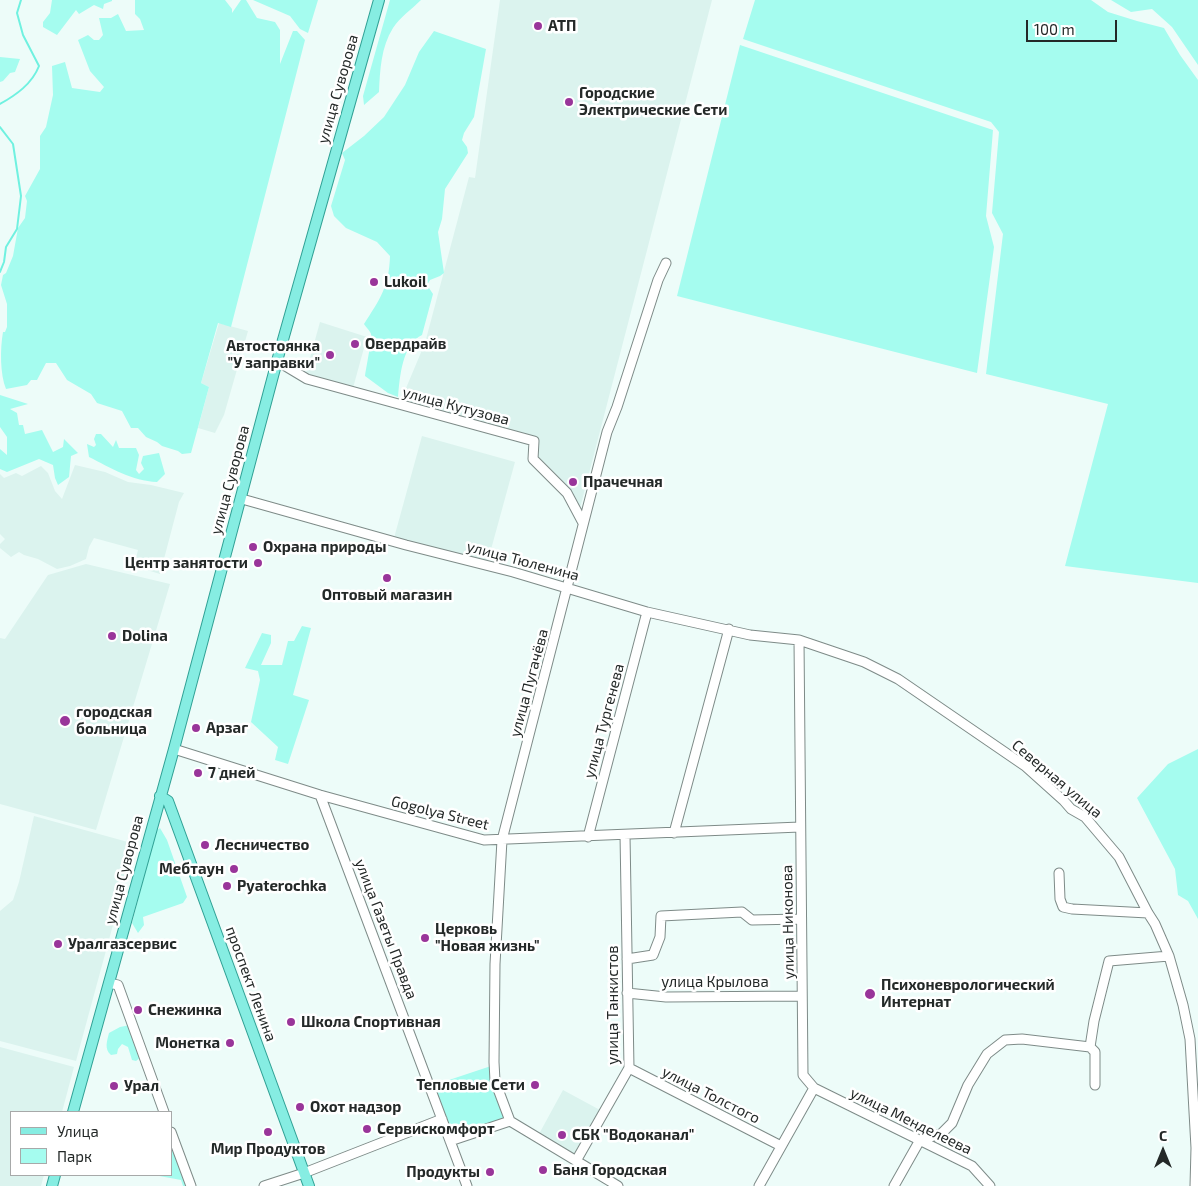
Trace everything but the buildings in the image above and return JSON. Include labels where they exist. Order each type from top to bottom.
[{"type":"main road","name":"улица Суворова","points":[[73,1111],[174,749],[278,361],[379,0]]},
{"type":"main road","name":"проспект Ленина","points":[[160,796],[168,801],[309,1186]]},
{"type":"street","name":"улица Пугачёва","points":[[510,1121],[495,1081],[494,1062],[496,964],[502,840],[607,432],[617,407],[658,280],[666,263]]},
{"type":"street","name":"улица Кутузова","points":[[278,361],[307,379],[534,441],[533,459],[567,493],[583,523]]},
{"type":"street","name":"улица Тюленина","points":[[242,499],[406,545],[568,587],[647,612],[750,635],[799,640]]},
{"type":"street","name":"улица Тургенева","points":[[588,836],[647,612]]},
{"type":"street","points":[[674,834],[729,629]]},
{"type":"street","name":"улица Никонова","points":[[799,640],[803,1075],[814,1088]]},
{"type":"street","name":"Северная улица","points":[[799,640],[864,662],[898,679],[1025,766],[1071,809],[1084,817],[1119,857],[1155,924],[1169,956],[1183,1005],[1190,1040],[1196,1148],[1195,1186]]},
{"type":"street","name":"Gogolya Street","points":[[174,749],[320,795],[484,840],[674,834],[800,827]]},
{"type":"street","name":"улица Газеты Правда","points":[[320,795],[467,1186]]},
{"type":"street","name":"улица Танкистов","points":[[576,1161],[629,1068],[625,835]]},
{"type":"street","points":[[1059,873],[1060,899],[1063,907],[1148,913]]},
{"type":"street","points":[[627,959],[653,955],[660,937],[661,916],[742,912],[752,920],[801,919]]},
{"type":"street","points":[[1090,1047],[1109,961],[1169,956]]},
{"type":"street","points":[[109,983],[118,985],[164,1111]]},
{"type":"street","name":"улица Крылова","points":[[627,993],[666,997],[802,996]]},
{"type":"street","points":[[894,1186],[920,1140],[941,1134],[952,1123],[968,1085],[986,1054],[1005,1040],[1090,1047],[1095,1052],[1094,1085]]},
{"type":"street","name":"улица Толстого","points":[[629,1068],[781,1146]]},
{"type":"street","points":[[759,1186],[814,1088]]},
{"type":"street","name":"улица Менделеева","points":[[814,1088],[972,1166],[990,1186]]},
{"type":"street","points":[[264,1186],[304,1173],[442,1119]]},
{"type":"street","points":[[450,1140],[510,1121],[618,1186]]},
{"type":"street","points":[[172,1135],[191,1186]]},
{"type":"shaded area","points":[[500,0],[712,0],[579,512],[536,460],[538,438],[401,400],[425,343],[469,177],[475,178]]},
{"type":"shaded area","points":[[320,322],[367,337],[353,388],[305,376]]},
{"type":"shaded area","points":[[219,323],[248,331],[224,415],[215,433],[198,428],[209,387],[201,383]]},
{"type":"shaded area","points":[[422,436],[515,462],[487,564],[394,538]]},
{"type":"shaded area","points":[[75,465],[105,472],[128,482],[184,493],[179,502],[160,574],[134,566],[138,550],[94,538],[86,559],[57,569],[19,552],[11,557],[0,548],[0,544],[5,539],[0,534],[0,474],[4,478],[16,473],[22,476],[41,466],[48,473],[55,491],[62,499]]},
{"type":"shaded area","name":"городская больница","points":[[86,564],[170,584],[96,830],[0,804],[0,638],[5,639],[48,575]]},
{"type":"shaded area","points":[[34,816],[135,844],[76,1061],[0,1041],[0,911],[13,900]]},
{"type":"shaded area","points":[[0,1047],[74,1067],[62,1111],[10,1111],[10,1176],[44,1176],[41,1186],[0,1186]]},
{"type":"shaded area","points":[[563,1090],[600,1110],[575,1154],[539,1134]]},
{"type":"green space","points":[[52,0],[112,1],[104,4],[103,9],[94,5],[79,14],[76,10],[57,35],[43,27],[43,22],[50,13]]},
{"type":"green space","points":[[135,0],[225,0],[232,9],[232,13],[241,0],[246,0],[257,18],[275,22],[280,30],[280,64],[293,31],[297,31],[305,40],[231,327],[218,323],[201,383],[209,387],[191,453],[182,454],[162,446],[146,437],[138,428],[131,428],[122,411],[97,403],[91,394],[67,380],[56,363],[46,363],[37,380],[31,380],[27,385],[6,389],[1,361],[3,332],[5,332],[7,327],[7,304],[1,285],[3,275],[6,273],[13,256],[18,228],[25,218],[27,201],[25,196],[40,169],[40,136],[46,127],[53,95],[52,66],[65,62],[72,88],[100,92],[104,87],[90,71],[78,40],[88,35],[94,40],[99,40],[103,35],[99,18],[111,18],[118,14],[126,31],[144,30],[140,19],[135,14]]},
{"type":"green space","points":[[253,0],[318,0],[308,33],[300,29],[290,16]]},
{"type":"green space","points":[[390,0],[421,0],[399,20],[389,35],[382,59],[379,92],[364,105],[363,96]]},
{"type":"green space","points":[[755,0],[1091,0],[1108,12],[1164,28],[1198,80],[1198,583],[1065,566],[1108,404],[986,374],[1003,234],[992,213],[999,132],[991,122],[743,39]]},
{"type":"green space","points":[[1111,0],[1198,0],[1198,65],[1172,27],[1152,9],[1131,12]]},
{"type":"green space","points":[[434,31],[486,49],[474,117],[462,140],[467,147],[468,153],[445,189],[442,219],[438,232],[444,273],[430,280],[427,285],[433,294],[422,335],[415,340],[406,353],[398,397],[388,393],[365,376],[371,337],[364,324],[386,285],[390,256],[377,242],[346,228],[334,216],[331,206],[345,160],[342,153],[384,117],[405,85],[419,52]]},
{"type":"green space","points":[[740,45],[993,130],[986,216],[994,247],[977,373],[677,296]]},
{"type":"green space","points":[[0,57],[20,59],[15,72],[10,73],[0,82]]},
{"type":"green space","points":[[0,395],[28,404],[10,409],[17,413],[19,425],[23,425],[25,434],[42,430],[53,452],[63,447],[64,439],[78,453],[71,456],[69,477],[58,485],[53,465],[39,459],[7,472],[0,469],[0,449],[7,455],[7,437],[0,427]]},
{"type":"green space","points":[[96,434],[101,434],[113,447],[116,440],[119,448],[136,448],[139,455],[136,470],[139,474],[144,469],[141,463],[143,456],[159,453],[165,474],[157,482],[139,479],[89,457],[87,444],[94,447],[96,445],[94,439]]},
{"type":"green space","points":[[302,626],[311,628],[293,695],[309,700],[288,764],[275,760],[278,747],[251,722],[260,680],[258,671],[245,668],[262,633],[271,635],[271,643],[261,665],[282,665],[288,641],[294,641]]},
{"type":"green space","points":[[1198,749],[1198,919],[1188,901],[1178,895],[1175,869],[1137,798],[1168,764]]},
{"type":"green space","points":[[160,828],[167,840],[187,897],[183,903],[143,917],[144,925],[138,933],[132,923],[156,831]]},
{"type":"green space","points":[[130,1025],[141,1057],[136,1061],[132,1060],[128,1047],[122,1044],[117,1054],[111,1055],[107,1048],[109,1033],[120,1027]]},
{"type":"green space","points":[[491,1066],[505,1119],[451,1137],[434,1085]]},
{"type":"green space","points":[[172,1140],[189,1186],[183,1186],[181,1180],[159,1176],[172,1176]]},
{"type":"waterway","points":[[0,104],[23,88],[39,66],[23,35],[17,13],[21,0]]},
{"type":"waterway","points":[[0,127],[13,144],[21,196],[17,229],[6,247],[4,262],[0,272]]},
{"type":"place","name":"АТП","points":[[538,26]]},
{"type":"place","name":"Городские Электрические Сети","points":[[569,102]]},
{"type":"place","name":"Lukoil","points":[[374,282]]},
{"type":"place","name":"Овердрайв","points":[[355,344]]},
{"type":"place","name":"Автостоянка \"У заправки\"","points":[[330,355]]},
{"type":"place","name":"Прачечная","points":[[573,482]]},
{"type":"place","name":"Охрана природы","points":[[253,547]]},
{"type":"place","name":"Центр занятости","points":[[258,563]]},
{"type":"place","name":"Оптовый магазин","points":[[387,578]]},
{"type":"place","name":"Dolina","points":[[112,636]]},
{"type":"place","name":"городская больница","points":[[65,721]]},
{"type":"place","name":"Арзаг","points":[[196,728]]},
{"type":"place","name":"7 дней","points":[[198,773]]},
{"type":"place","name":"Лесничество","points":[[205,845]]},
{"type":"place","name":"Мебтаун","points":[[234,869]]},
{"type":"place","name":"Pyaterochka","points":[[227,886]]},
{"type":"place","name":"Церковь \"Новая жизнь\"","points":[[425,938]]},
{"type":"place","name":"Уралгазсервис","points":[[58,944]]},
{"type":"place","name":"Психоневрологический Интернат","points":[[870,994]]},
{"type":"place","name":"Снежинка","points":[[138,1010]]},
{"type":"place","name":"Школа Спортивная","points":[[291,1022]]},
{"type":"place","name":"Монетка","points":[[230,1043]]},
{"type":"place","name":"Тепловые Сети","points":[[535,1085]]},
{"type":"place","name":"Урал","points":[[114,1086]]},
{"type":"place","name":"Охот надзор","points":[[300,1107]]},
{"type":"place","name":"Сервискомфорт","points":[[367,1129]]},
{"type":"place","name":"Мир Продуктов","points":[[268,1132]]},
{"type":"place","name":"СБК \"Водоканал\"","points":[[562,1135]]},
{"type":"place","name":"Баня Городская","points":[[543,1170]]},
{"type":"place","name":"Продукты","points":[[490,1172]]}]
